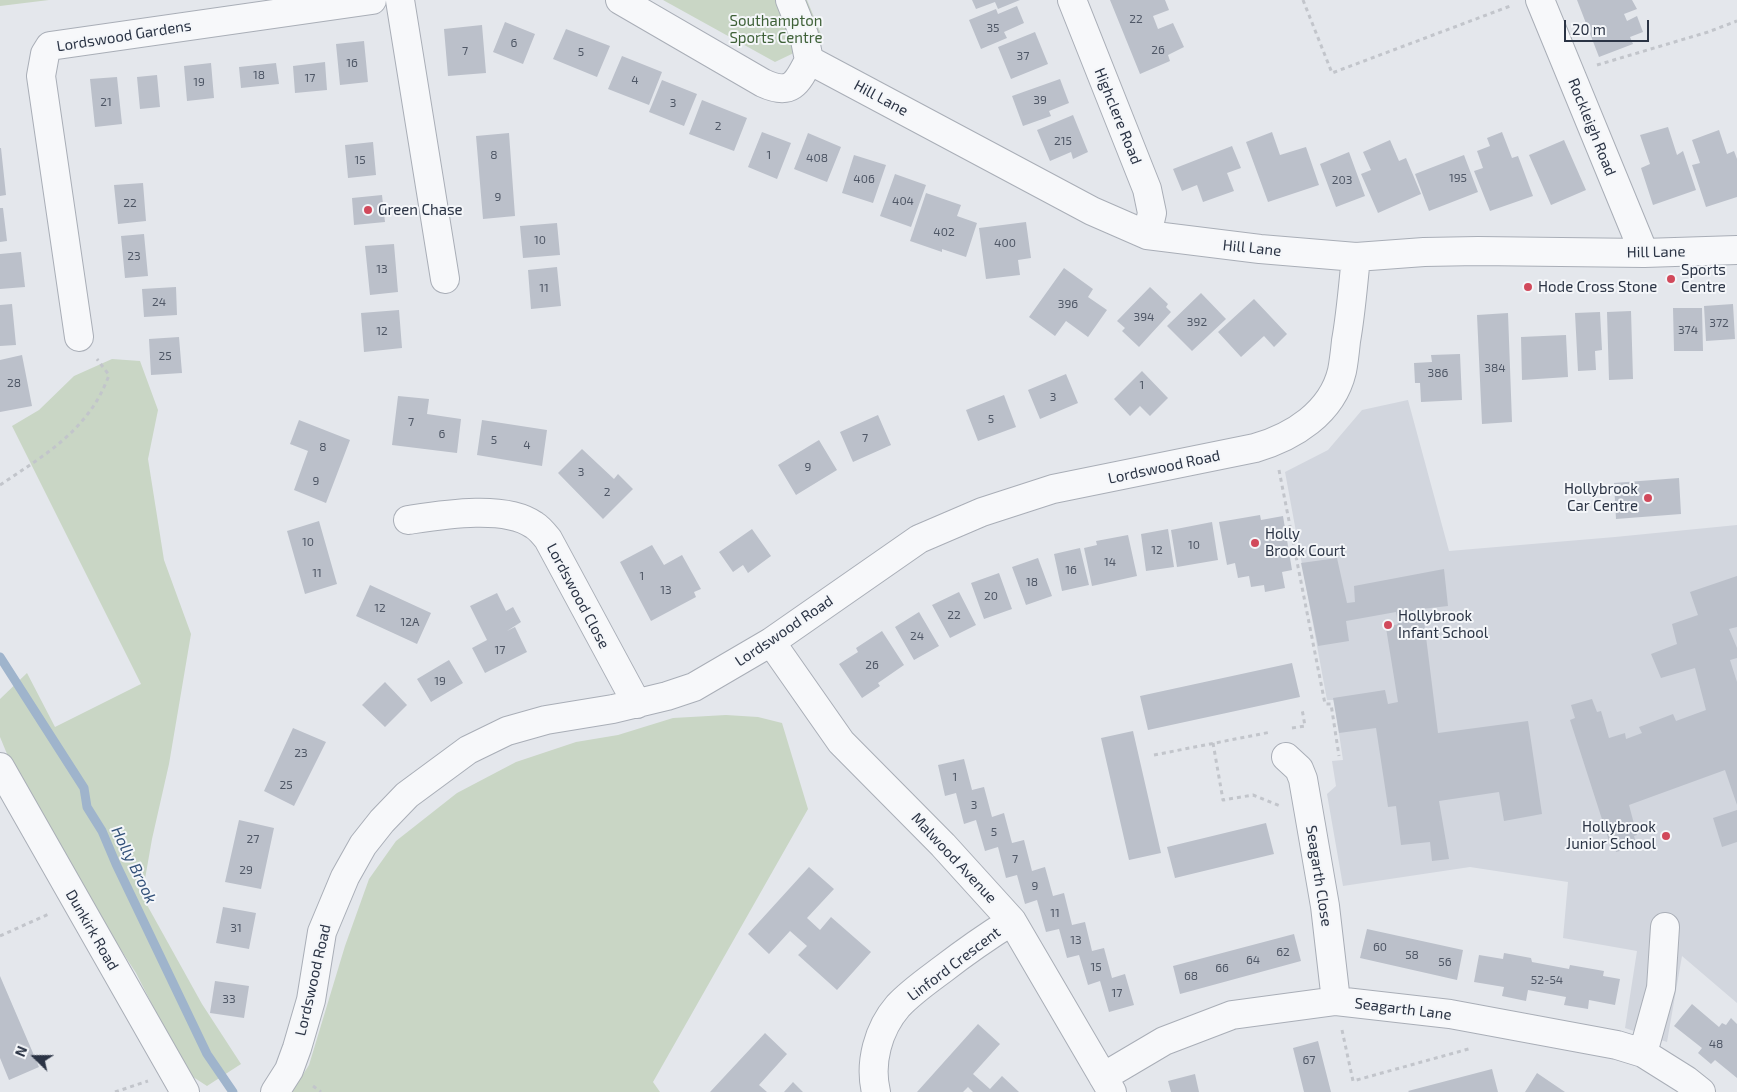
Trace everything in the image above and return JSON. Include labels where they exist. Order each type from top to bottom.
[{"type":"street","name":"Lordswood Gardens","points":[[79,337],[42,76],[45,54],[50,46],[372,0]]},
{"type":"street","points":[[400,0],[445,279]]},
{"type":"street","points":[[620,0],[776,89],[786,89],[795,84],[809,60],[804,36],[790,0]]},
{"type":"street","name":"Highclere Road","points":[[1072,0],[1148,189],[1152,213],[1147,235]]},
{"type":"street","name":"Rockleigh Road","points":[[1530,1],[1572,77],[1644,253]]},
{"type":"street","name":"Hill Lane","points":[[809,60],[1092,211],[1147,235],[1260,249],[1356,257],[1424,252],[1478,251],[1644,253],[1737,250]]},
{"type":"street","name":"Lordswood Road","points":[[275,1092],[289,1070],[306,1023],[322,932],[328,914],[345,877],[363,845],[382,821],[407,795],[468,750],[507,731],[546,720],[636,704],[694,687],[771,642],[919,539],[982,512],[1053,489],[1165,467],[1276,442],[1308,422],[1322,409],[1334,390],[1341,372],[1352,309],[1356,257]]},
{"type":"street","name":"Lordswood Close","points":[[408,520],[447,514],[476,513],[504,514],[534,524],[548,539],[636,704]]},
{"type":"street","name":"Malwood Avenue","points":[[771,642],[842,742],[943,845],[1012,921],[1108,1084]]},
{"type":"street","name":"Seagarth Close","points":[[1286,757],[1299,769],[1303,778],[1325,906],[1336,1001]]},
{"type":"street","name":"Dunkirk Road","points":[[0,767],[185,1092]]},
{"type":"street","name":"Linford Crescent","points":[[876,1092],[873,1064],[878,1042],[886,1023],[898,1006],[914,991],[963,953],[1012,921]]},
{"type":"street","points":[[1643,1052],[1661,988],[1665,927]]},
{"type":"street","name":"Seagarth Lane","points":[[1108,1084],[1164,1041],[1232,1015],[1336,1001],[1450,1014],[1616,1045],[1643,1052],[1701,1092]]},
{"type":"path","points":[[1303,0],[1332,73],[1530,1]]},
{"type":"path","points":[[1572,77],[1601,63],[1708,32],[1737,21]]},
{"type":"path","points":[[0,485],[57,447],[77,429],[94,408],[105,388],[109,375],[79,337]]},
{"type":"path","points":[[1276,442],[1280,475],[1325,704],[1331,704],[1339,756]]},
{"type":"path","points":[[1287,729],[1305,726],[1302,709]]},
{"type":"path","points":[[1154,755],[1278,731]]},
{"type":"path","points":[[1213,744],[1223,800],[1253,794],[1285,808]]},
{"type":"path","points":[[0,936],[76,901]]},
{"type":"path","points":[[1336,1001],[1353,1081],[1478,1046],[1496,1022]]},
{"type":"shaded area","points":[[1408,400],[1449,551],[1737,525],[1737,1003],[1682,956],[1667,1042],[1625,1028],[1637,951],[1563,938],[1568,882],[1470,867],[1343,886],[1327,794],[1336,786],[1332,761],[1343,760],[1334,700],[1327,700],[1285,472],[1328,450],[1362,410]]},
{"type":"green space","points":[[0,0],[49,0],[0,6]]},
{"type":"green space","name":"Southampton Sports Centre","points":[[663,0],[807,0],[823,39],[775,62]]},
{"type":"green space","points":[[112,359],[140,361],[158,410],[148,459],[164,560],[191,634],[169,764],[152,839],[142,896],[202,1004],[241,1064],[207,1086],[187,1073],[136,973],[73,876],[17,778],[0,737],[0,699],[27,673],[55,727],[141,684],[12,426],[39,410],[74,376]]},
{"type":"green space","points":[[726,715],[758,717],[782,723],[808,809],[653,1082],[660,1092],[292,1092],[309,1065],[345,946],[369,879],[396,841],[457,793],[516,762],[576,742],[618,735],[673,718]]},
{"type":"building","points":[[972,0],[1020,0],[998,9],[995,2],[976,9]]},
{"type":"building","points":[[1110,0],[1165,0],[1169,10],[1153,16],[1158,29],[1173,23],[1184,47],[1168,55],[1170,61],[1140,74]]},
{"type":"building","points":[[1577,0],[1632,0],[1637,9],[1624,14],[1627,21],[1637,16],[1643,32],[1630,37],[1633,44],[1599,57]]},
{"type":"building","points":[[1017,6],[1024,23],[1004,32],[1007,38],[981,49],[969,20],[996,9],[998,14]]},
{"type":"building","points":[[505,22],[535,34],[523,64],[493,52]]},
{"type":"building","points":[[482,25],[486,73],[448,76],[444,29]]},
{"type":"building","points":[[566,29],[610,46],[597,77],[553,59]]},
{"type":"building","points":[[1035,32],[1048,64],[1011,79],[998,47]]},
{"type":"building","points":[[364,41],[368,82],[340,85],[336,44]]},
{"type":"building","points":[[622,56],[662,72],[649,105],[608,89]]},
{"type":"building","points":[[325,62],[327,90],[295,93],[293,66]]},
{"type":"building","points":[[211,63],[214,98],[187,101],[184,66]]},
{"type":"building","points":[[276,63],[279,84],[241,88],[239,67]]},
{"type":"building","points":[[157,75],[160,107],[140,109],[137,77]]},
{"type":"building","points":[[117,77],[122,124],[95,127],[90,79]]},
{"type":"building","points":[[1060,79],[1069,103],[1049,111],[1051,116],[1023,126],[1012,96]]},
{"type":"building","points":[[662,80],[697,94],[684,126],[649,112]]},
{"type":"building","points":[[702,100],[747,118],[734,151],[689,134]]},
{"type":"building","points":[[1073,115],[1088,152],[1073,159],[1071,152],[1050,161],[1037,130]]},
{"type":"building","points":[[1668,127],[1677,155],[1683,151],[1696,190],[1653,205],[1641,168],[1650,164],[1640,135]]},
{"type":"building","points":[[1719,130],[1727,154],[1734,151],[1737,159],[1737,197],[1706,207],[1692,165],[1700,163],[1692,140]]},
{"type":"building","points":[[762,132],[791,143],[777,179],[748,167]]},
{"type":"building","points":[[1272,132],[1280,155],[1306,147],[1319,185],[1268,202],[1246,142]]},
{"type":"building","points":[[1502,132],[1512,158],[1518,156],[1533,196],[1490,211],[1474,171],[1483,168],[1477,151],[1490,146],[1487,138]]},
{"type":"building","points":[[509,133],[515,216],[483,219],[476,136]]},
{"type":"building","points":[[808,133],[841,147],[827,182],[794,169]]},
{"type":"building","points":[[1390,140],[1399,161],[1406,158],[1421,194],[1378,213],[1361,174],[1371,170],[1363,152]]},
{"type":"building","points":[[1564,140],[1586,190],[1551,205],[1529,155]]},
{"type":"building","points":[[373,142],[376,175],[348,178],[345,145]]},
{"type":"building","points":[[1232,146],[1241,168],[1227,173],[1234,191],[1203,202],[1197,185],[1182,191],[1173,169]]},
{"type":"building","points":[[0,148],[6,195],[0,196]]},
{"type":"building","points":[[1349,152],[1365,196],[1336,207],[1320,164]]},
{"type":"building","points":[[854,155],[886,165],[873,203],[842,193]]},
{"type":"building","points":[[1464,155],[1478,192],[1429,211],[1415,174]]},
{"type":"building","points":[[895,174],[926,185],[911,227],[880,216]]},
{"type":"building","points":[[143,183],[146,221],[118,224],[114,185]]},
{"type":"building","points":[[926,193],[961,205],[957,216],[977,223],[966,257],[942,249],[942,252],[910,241]]},
{"type":"building","name":"Green Chase","points":[[382,195],[385,222],[354,225],[352,198]]},
{"type":"building","points":[[0,208],[3,208],[7,241],[0,242]]},
{"type":"building","points":[[1026,222],[1031,258],[1018,260],[1020,275],[986,279],[979,228]]},
{"type":"building","points":[[557,223],[560,255],[523,258],[520,226]]},
{"type":"building","points":[[144,234],[148,276],[125,278],[121,236]]},
{"type":"building","points":[[394,244],[398,292],[370,295],[365,246]]},
{"type":"building","points":[[21,252],[25,287],[0,289],[0,254]]},
{"type":"building","points":[[557,267],[561,306],[531,309],[528,270]]},
{"type":"building","points":[[1064,268],[1093,289],[1088,297],[1107,310],[1088,337],[1066,321],[1055,336],[1029,317]]},
{"type":"building","points":[[176,287],[177,315],[144,317],[142,289]]},
{"type":"building","points":[[1150,287],[1168,304],[1166,307],[1171,312],[1139,347],[1122,331],[1125,328],[1117,321]]},
{"type":"building","points":[[1201,293],[1226,319],[1192,351],[1167,326]]},
{"type":"building","points":[[1254,299],[1287,334],[1274,347],[1264,336],[1241,357],[1218,332]]},
{"type":"building","points":[[12,304],[16,345],[0,346],[0,305]]},
{"type":"building","points":[[1733,304],[1735,339],[1706,341],[1704,306]]},
{"type":"building","points":[[1673,308],[1702,308],[1703,351],[1674,351]]},
{"type":"building","points":[[399,310],[402,348],[364,352],[361,313]]},
{"type":"building","points":[[1631,311],[1633,379],[1609,380],[1607,312]]},
{"type":"building","points":[[1600,312],[1602,350],[1595,351],[1596,370],[1578,371],[1575,313]]},
{"type":"building","points":[[1508,313],[1512,422],[1482,424],[1477,315]]},
{"type":"building","points":[[1566,335],[1568,377],[1522,380],[1521,337]]},
{"type":"building","points":[[179,337],[182,373],[151,375],[149,339]]},
{"type":"building","points":[[1460,354],[1462,400],[1421,402],[1420,383],[1415,383],[1414,363],[1432,362],[1431,355]]},
{"type":"building","points":[[22,355],[32,406],[0,412],[0,360]]},
{"type":"building","points":[[1142,371],[1168,398],[1150,416],[1140,406],[1130,416],[1114,399]]},
{"type":"building","points":[[1066,374],[1078,403],[1040,419],[1028,390]]},
{"type":"building","points":[[1004,395],[1016,427],[978,441],[966,410]]},
{"type":"building","points":[[398,396],[429,399],[427,414],[461,419],[457,453],[392,445]]},
{"type":"building","points":[[878,415],[891,445],[853,462],[840,432]]},
{"type":"building","points":[[299,420],[350,440],[326,503],[294,490],[308,451],[290,444]]},
{"type":"building","points":[[482,420],[547,430],[542,466],[477,455]]},
{"type":"building","points":[[819,440],[837,470],[796,495],[778,465]]},
{"type":"building","points":[[582,449],[614,479],[618,474],[633,489],[603,519],[558,473]]},
{"type":"building","name":"Hollybrook Car Centre","points":[[1679,478],[1681,514],[1616,519],[1614,483]]},
{"type":"building","name":"Holly Brook Court","points":[[1260,515],[1261,520],[1283,516],[1292,570],[1282,572],[1285,588],[1265,592],[1264,585],[1251,587],[1249,576],[1238,578],[1235,563],[1227,565],[1219,522]]},
{"type":"building","points":[[319,521],[337,584],[305,594],[287,531]]},
{"type":"building","points":[[1212,522],[1218,560],[1177,567],[1171,530]]},
{"type":"building","points":[[752,529],[771,556],[748,573],[743,565],[733,572],[719,552]]},
{"type":"building","points":[[1168,529],[1174,567],[1146,571],[1141,534]]},
{"type":"building","points":[[1128,535],[1137,576],[1092,586],[1084,548],[1097,545],[1096,541]]},
{"type":"building","points":[[652,545],[664,565],[682,555],[701,589],[694,592],[696,597],[651,621],[620,562]]},
{"type":"building","points":[[1080,548],[1089,585],[1062,591],[1054,554]]},
{"type":"building","points":[[1038,558],[1052,596],[1026,605],[1012,567]]},
{"type":"building","points":[[1337,558],[1347,603],[1355,602],[1354,586],[1444,569],[1448,606],[1413,610],[1414,620],[1424,621],[1438,733],[1528,721],[1542,814],[1504,821],[1499,792],[1439,801],[1449,859],[1432,861],[1430,842],[1401,845],[1396,806],[1388,807],[1376,728],[1339,733],[1333,698],[1385,690],[1388,704],[1398,702],[1386,628],[1398,624],[1396,612],[1346,621],[1349,641],[1318,646],[1301,563]]},
{"type":"building","points":[[999,573],[1012,609],[984,619],[971,583]]},
{"type":"building","points":[[1737,576],[1737,627],[1729,629],[1737,648],[1737,658],[1730,660],[1737,682],[1737,805],[1725,770],[1629,805],[1637,835],[1634,836],[1637,846],[1616,852],[1613,840],[1609,841],[1570,720],[1575,718],[1571,705],[1592,699],[1597,712],[1601,711],[1609,738],[1625,733],[1626,739],[1642,733],[1639,727],[1673,714],[1676,721],[1706,710],[1695,668],[1661,678],[1651,654],[1677,644],[1672,624],[1698,615],[1690,592]]},
{"type":"building","points":[[370,585],[431,613],[417,644],[356,616]]},
{"type":"building","points":[[959,592],[976,625],[950,638],[932,605]]},
{"type":"building","points":[[497,593],[506,611],[513,607],[521,622],[507,631],[515,627],[527,652],[485,673],[472,648],[487,640],[470,606]]},
{"type":"building","points":[[919,612],[939,646],[914,660],[895,627]]},
{"type":"building","points":[[882,631],[904,665],[878,683],[880,686],[862,698],[839,664],[858,652],[856,648]]},
{"type":"building","points":[[449,660],[463,683],[431,702],[417,679]]},
{"type":"building","points":[[1292,663],[1300,697],[1148,730],[1140,696]]},
{"type":"building","points":[[385,682],[407,705],[385,727],[362,705]]},
{"type":"building","points":[[293,728],[326,742],[294,806],[264,791]]},
{"type":"building","points":[[1133,731],[1161,853],[1129,860],[1101,738]]},
{"type":"building","points":[[964,759],[972,790],[984,787],[992,817],[1004,813],[1012,843],[1024,840],[1032,871],[1045,867],[1053,896],[1064,893],[1072,925],[1085,922],[1092,951],[1104,948],[1112,978],[1125,974],[1134,1005],[1109,1012],[1100,981],[1088,985],[1079,955],[1067,958],[1059,929],[1046,932],[1037,900],[1025,904],[1017,875],[1006,878],[998,847],[985,851],[976,820],[964,824],[956,793],[945,796],[938,765]]},
{"type":"building","points":[[1737,810],[1737,842],[1722,847],[1713,818]]},
{"type":"building","points":[[239,820],[274,828],[261,889],[225,882]]},
{"type":"building","points":[[1266,823],[1274,854],[1175,878],[1167,847]]},
{"type":"building","points":[[809,867],[834,889],[807,918],[820,930],[831,917],[871,952],[837,990],[798,955],[807,946],[790,931],[769,954],[748,934]]},
{"type":"building","points":[[223,907],[256,913],[249,949],[216,943]]},
{"type":"building","points":[[1367,929],[1463,950],[1457,980],[1360,958]]},
{"type":"building","points":[[1294,934],[1301,961],[1180,994],[1173,966]]},
{"type":"building","points":[[1504,953],[1531,958],[1532,962],[1569,969],[1570,965],[1604,971],[1603,976],[1620,979],[1615,1005],[1589,1000],[1588,1009],[1564,1005],[1566,997],[1528,990],[1526,1001],[1502,996],[1504,987],[1474,982],[1479,955],[1503,959]]},
{"type":"building","points":[[0,976],[39,1067],[9,1080],[0,1058]]},
{"type":"building","points":[[215,981],[249,986],[244,1018],[210,1013]]},
{"type":"building","points":[[1692,1004],[1719,1027],[1722,1023],[1726,1025],[1731,1018],[1737,1024],[1737,1078],[1715,1060],[1711,1064],[1698,1053],[1702,1048],[1674,1026]]},
{"type":"building","points":[[978,1024],[1000,1044],[973,1074],[990,1089],[1002,1076],[1019,1092],[973,1092],[968,1087],[963,1092],[917,1092]]},
{"type":"building","points":[[765,1033],[787,1054],[759,1085],[767,1092],[710,1092]]},
{"type":"building","points":[[1318,1041],[1331,1092],[1304,1092],[1293,1048]]},
{"type":"building","points":[[1492,1069],[1498,1092],[1408,1091]]},
{"type":"building","points":[[1537,1073],[1562,1090],[1565,1092],[1525,1092]]},
{"type":"building","points":[[1195,1074],[1199,1092],[1171,1092],[1168,1081]]},
{"type":"building","points":[[793,1082],[803,1092],[784,1092]]},
{"type":"waterway","name":"Holly Brook","points":[[0,657],[84,788],[87,807],[102,831],[207,1054],[233,1092]]},
{"type":"place","name":"Green Chase","points":[[368,210]]},
{"type":"place","name":"Sports Centre","points":[[1671,279]]},
{"type":"place","name":"Hode Cross Stone","points":[[1528,287]]},
{"type":"place","name":"Hollybrook Car Centre","points":[[1648,498]]},
{"type":"place","name":"Holly Brook Court","points":[[1255,543]]},
{"type":"place","name":"Hollybrook Infant School","points":[[1388,625]]},
{"type":"place","name":"Hollybrook Junior School","points":[[1666,836]]}]
